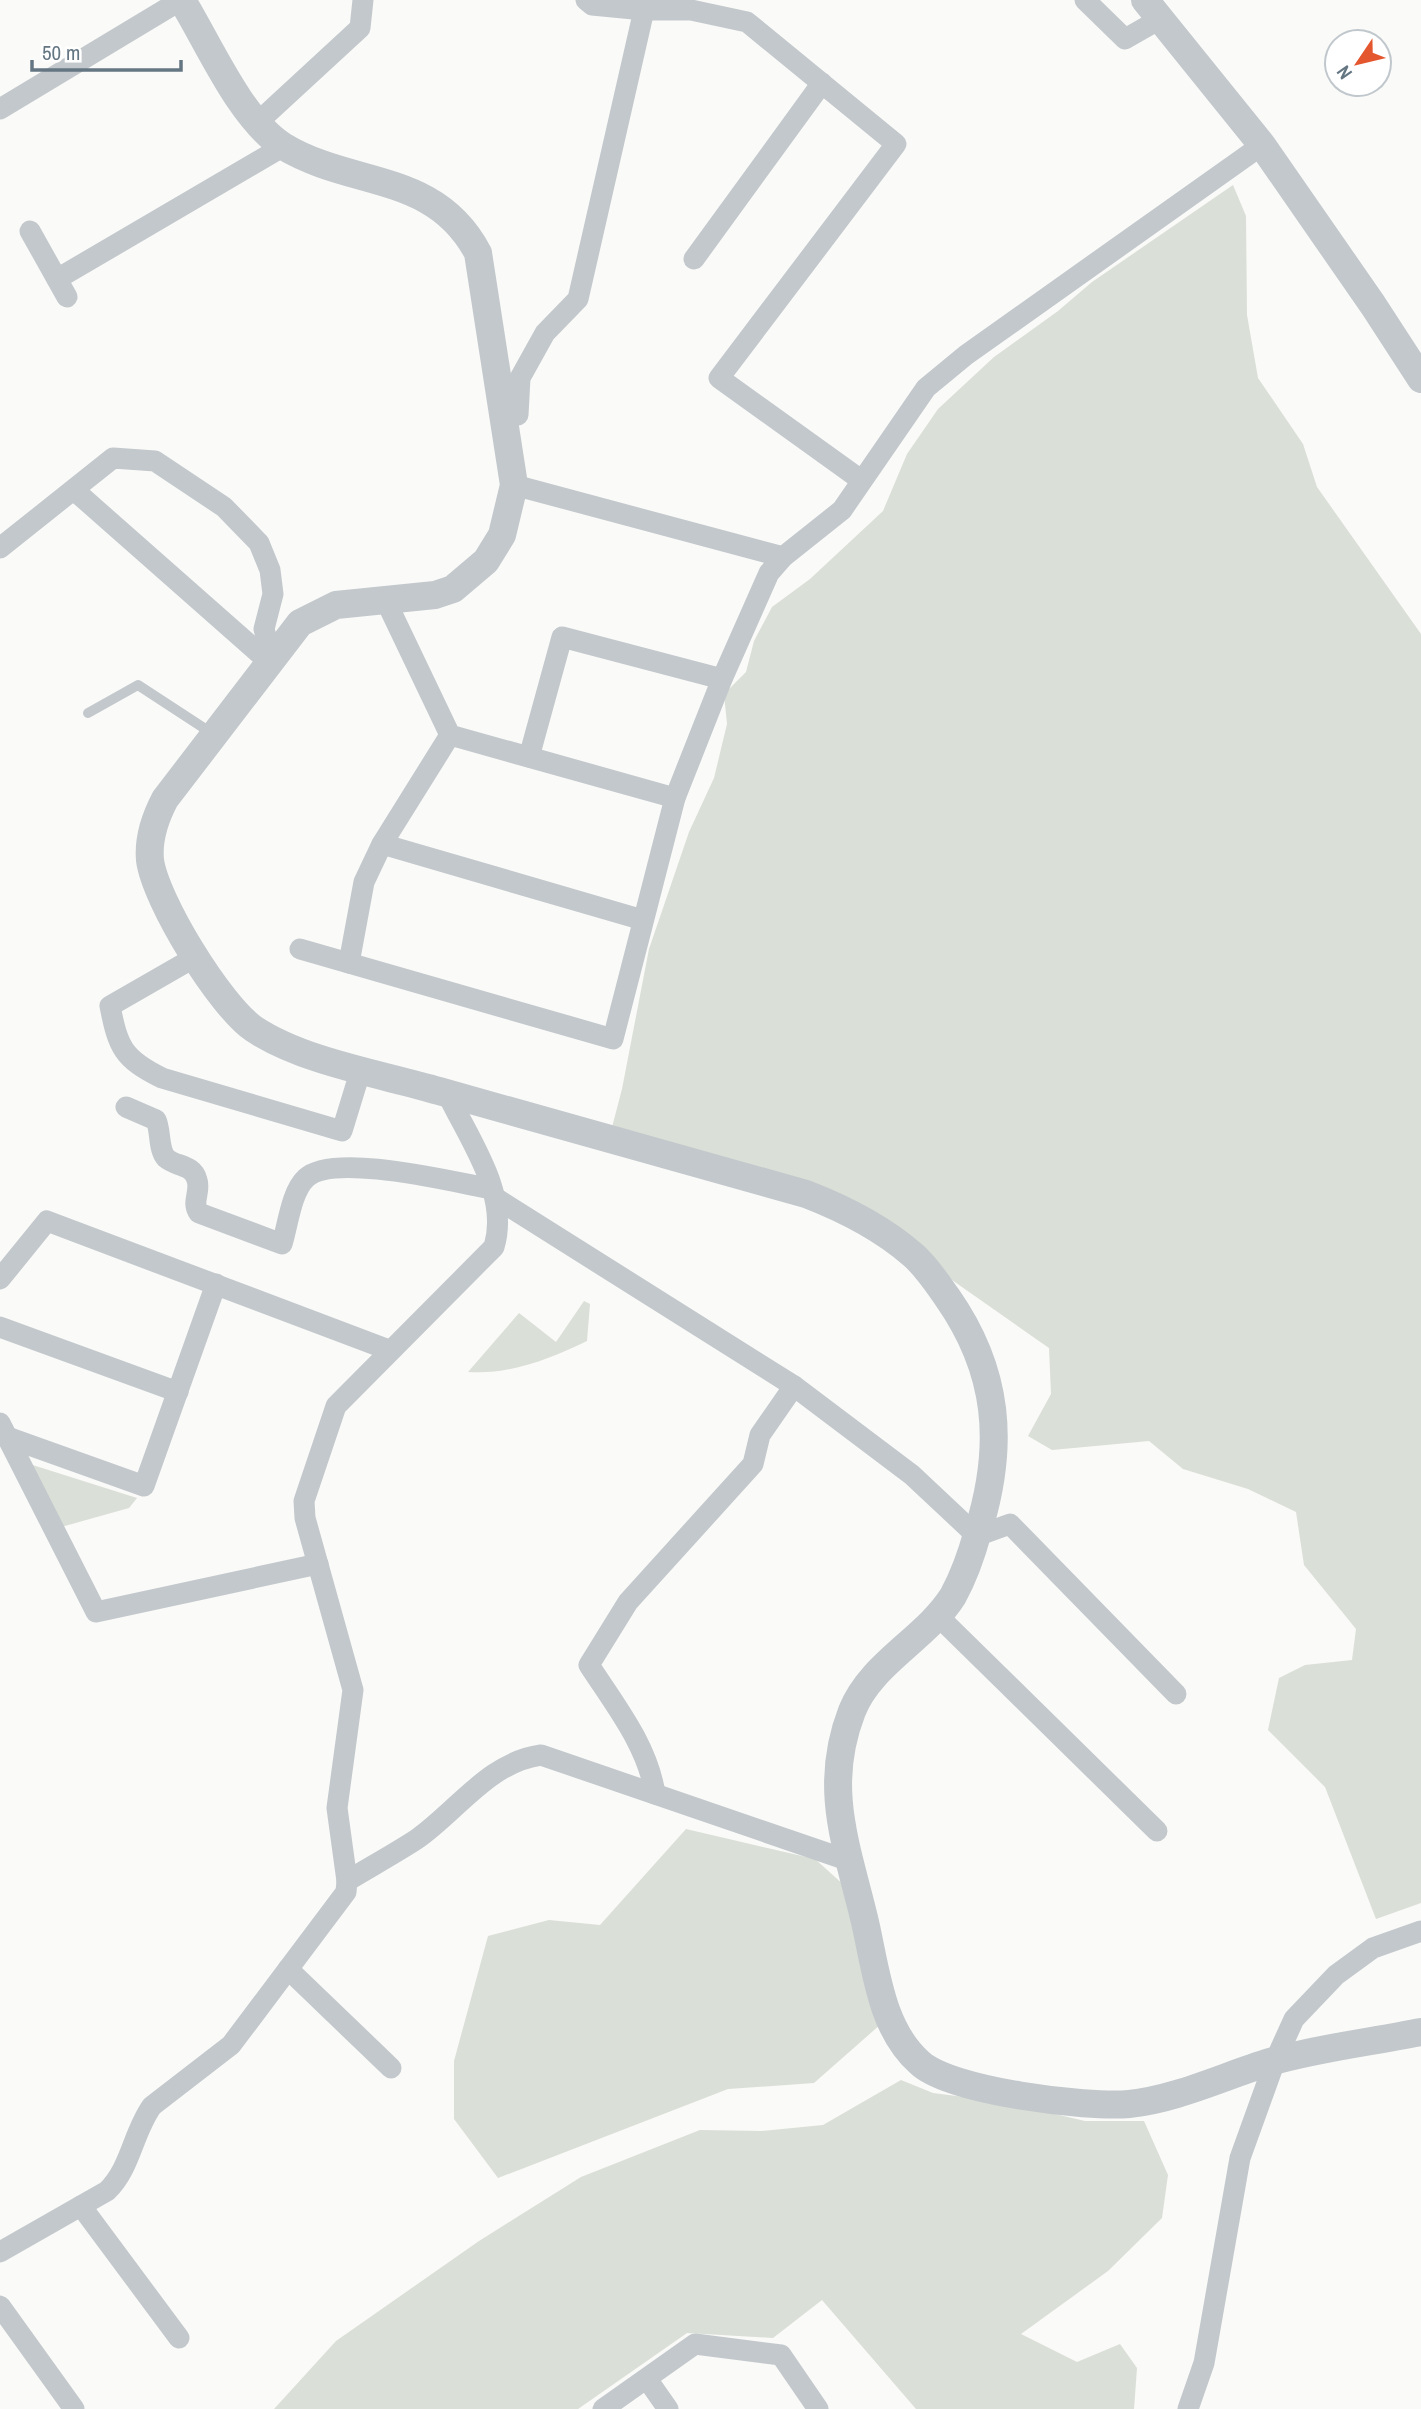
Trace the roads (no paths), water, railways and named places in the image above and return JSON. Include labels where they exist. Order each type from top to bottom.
[{"type":"street","points":[[258,122],[360,28],[363,0]]},
{"type":"street","points":[[586,0],[592,5],[644,10],[708,9],[727,0]]},
{"type":"street","points":[[1086,0],[1125,38],[1153,10],[1262,145],[1421,379]]},
{"type":"street","points":[[0,109],[186,2],[247,109],[284,146],[308,158],[418,194],[444,208],[465,227],[478,253],[514,485],[502,535],[486,561],[473,575],[453,589],[435,595],[336,605],[300,623],[165,799],[151,836],[150,859],[157,888],[224,1000],[239,1017],[255,1029],[292,1047],[360,1069],[806,1194],[848,1211],[915,1256],[962,1319],[980,1353],[989,1384],[994,1449],[991,1490],[956,1590],[939,1617],[870,1683],[850,1716],[838,1757],[836,1778],[840,1818],[850,1861],[884,2000],[896,2034],[922,2066],[961,2084],[1084,2104],[1128,2104],[1164,2097],[1275,2061],[1421,2032]]},
{"type":"street","points":[[503,415],[518,415],[520,379],[544,333],[578,299],[644,10]]},
{"type":"street","points":[[691,10],[747,22],[896,144],[719,377],[861,480]]},
{"type":"street","points":[[694,259],[822,83]]},
{"type":"street","points":[[300,949],[613,1039],[675,798],[722,679],[769,573],[783,557],[842,510],[926,388],[966,355],[1262,145]]},
{"type":"street","points":[[30,232],[62,288],[284,146]]},
{"type":"street","points":[[0,548],[113,458],[155,461],[224,507],[259,543],[270,570],[273,594],[264,629],[270,659]]},
{"type":"street","points":[[514,485],[783,557]]},
{"type":"street","points":[[74,490],[270,659]]},
{"type":"street","points":[[385,599],[450,735],[675,798]]},
{"type":"street","points":[[529,757],[562,637],[722,679]]},
{"type":"street","points":[[349,963],[364,882],[382,844],[450,735]]},
{"type":"street","points":[[382,844],[643,920]]},
{"type":"street","points":[[197,956],[110,1006],[117,1042],[128,1057],[143,1069],[162,1078],[342,1131],[360,1069]]},
{"type":"street","points":[[0,2252],[116,2183],[143,2118],[152,2106],[231,2045],[346,1892],[347,1881],[337,1808],[353,1690],[305,1518],[304,1501],[331,1414],[389,1350],[488,1257],[497,1237],[495,1194],[447,1093]]},
{"type":"street","points":[[126,1107],[156,1120],[162,1151],[167,1158],[191,1169],[196,1177],[195,1206],[199,1213],[282,1244],[300,1185],[318,1169],[353,1166],[495,1194],[794,1386],[912,1475],[977,1536]]},
{"type":"street","points":[[0,1279],[47,1222],[389,1350]]},
{"type":"street","points":[[4,1430],[144,1486],[216,1284]]},
{"type":"street","points":[[0,1327],[178,1392]]},
{"type":"street","points":[[655,1794],[652,1775],[638,1743],[589,1665],[628,1602],[753,1464],[760,1435],[794,1386]]},
{"type":"street","points":[[4,1430],[96,1612],[318,1564]]},
{"type":"street","points":[[977,1536],[1010,1524],[1176,1694]]},
{"type":"street","points":[[939,1617],[1157,1831]]},
{"type":"street","points":[[347,1881],[419,1838],[472,1790],[526,1757],[541,1755],[850,1861]]},
{"type":"street","points":[[1188,2409],[1204,2362],[1240,2158],[1275,2061],[1294,2019],[1336,1975],[1373,1948],[1421,1931]]},
{"type":"street","points":[[288,1969],[391,2068]]},
{"type":"street","points":[[81,2206],[179,2337]]},
{"type":"street","points":[[0,2306],[74,2409]]},
{"type":"street","points":[[603,2409],[695,2344],[781,2355],[818,2409]]},
{"type":"street","points":[[647,2379],[668,2409]]},
{"type":"lane","points":[[88,713],[138,685],[213,734]]}]
